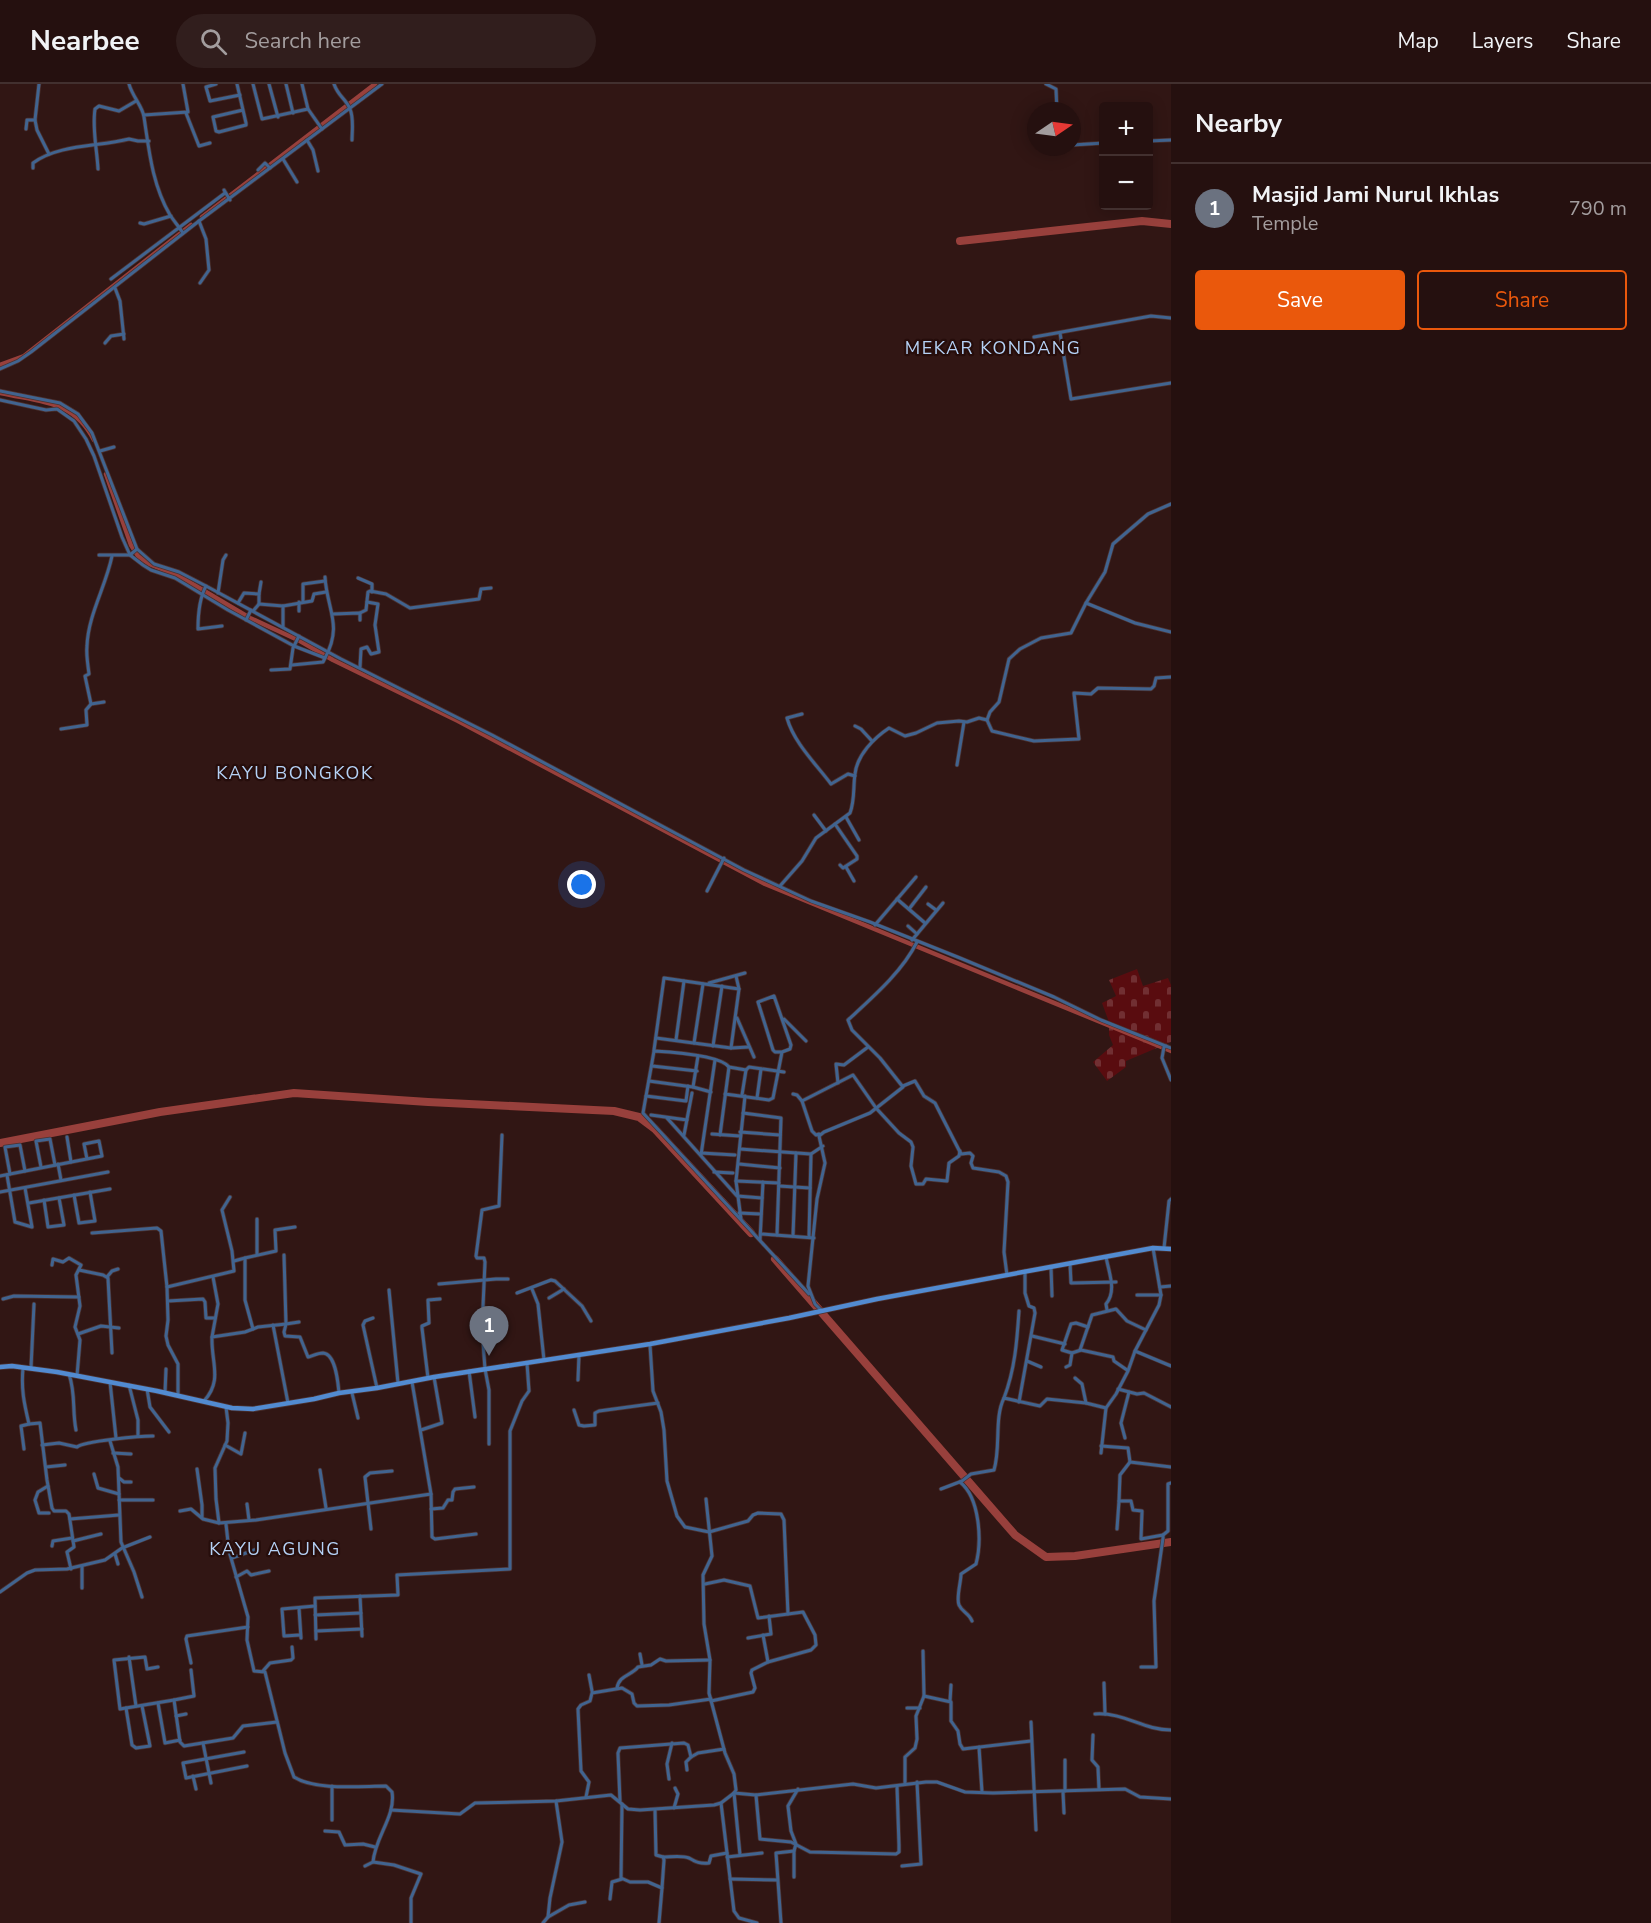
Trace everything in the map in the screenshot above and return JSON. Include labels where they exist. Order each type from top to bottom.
[{"type":"street","points":[[39,84],[35,120],[37,130],[49,155]]},
{"type":"street","points":[[129,84],[144,115],[156,186],[171,216],[183,233]]},
{"type":"street","points":[[183,84],[189,111],[186,113]]},
{"type":"street","points":[[216,84],[206,87],[210,101],[240,95]]},
{"type":"street","points":[[237,84],[240,95],[246,123],[245,126],[216,131],[213,117],[243,110]]},
{"type":"street","points":[[253,84],[262,119],[308,109]]},
{"type":"street","points":[[269,84],[278,117]]},
{"type":"street","points":[[286,84],[293,113]]},
{"type":"street","points":[[302,84],[308,109],[322,128]]},
{"type":"street","points":[[334,84],[338,95],[349,107],[352,141]]},
{"type":"street","points":[[111,279],[226,195],[283,159],[382,84]]},
{"type":"street","points":[[1046,84],[1056,89],[1057,102]]},
{"type":"street","points":[[98,169],[97,145],[93,131],[97,107],[119,111],[136,101]]},
{"type":"street","points":[[144,115],[186,113]]},
{"type":"street","points":[[186,113],[200,146],[210,143]]},
{"type":"street","points":[[26,129],[27,120],[35,120]]},
{"type":"street","points":[[33,168],[33,161],[49,155],[129,139],[149,141]]},
{"type":"street","points":[[307,140],[313,150],[318,171]]},
{"type":"street","points":[[1153,141],[1171,140]]},
{"type":"street","points":[[1081,144],[1099,143]]},
{"type":"street","points":[[283,159],[297,182]]},
{"type":"street","points":[[258,170],[266,163],[270,168]]},
{"type":"street","points":[[0,369],[15,363],[31,352],[115,288],[199,221],[203,214],[226,195]]},
{"type":"street","points":[[140,223],[144,224],[171,216]]},
{"type":"street","points":[[199,221],[206,239],[209,270],[200,283]]},
{"type":"street","points":[[161,242],[165,247]]},
{"type":"street","points":[[115,288],[120,301],[124,339]]},
{"type":"street","points":[[1034,337],[1151,316],[1171,318]]},
{"type":"street","points":[[1060,333],[1071,399],[1171,383]]},
{"type":"street","points":[[105,343],[111,336],[124,334]]},
{"type":"street","points":[[0,391],[71,408],[100,451],[136,549],[152,567],[177,575],[202,593],[275,635],[295,645],[360,667],[723,859],[811,901],[1054,997],[1165,1048],[1171,1048]]},
{"type":"street","points":[[0,400],[36,408],[58,406],[74,421],[82,425],[119,528],[131,554],[152,567],[206,587],[238,603],[327,654]]},
{"type":"street","points":[[36,408],[38,400]]},
{"type":"street","points":[[100,451],[114,447]]},
{"type":"street","points":[[101,474],[107,471]]},
{"type":"street","points":[[1171,504],[1148,514],[1113,544],[1105,572],[1071,633],[1041,638],[1020,649],[1009,659],[999,702],[990,712],[987,724],[992,731],[1034,741],[1077,739],[1080,737],[1074,693],[1091,694],[1098,688],[1150,688],[1155,685],[1156,678],[1171,677]]},
{"type":"street","points":[[119,528],[125,522]]},
{"type":"street","points":[[99,555],[131,554],[136,549]]},
{"type":"street","points":[[218,593],[223,560],[226,555]]},
{"type":"street","points":[[91,704],[86,676],[89,674],[87,646],[92,618],[109,573],[112,556]]},
{"type":"street","points":[[358,578],[372,584],[372,592]]},
{"type":"street","points":[[292,665],[323,662],[333,642],[335,623],[326,592],[325,579],[303,584],[298,611]]},
{"type":"street","points":[[246,619],[259,604],[261,582]]},
{"type":"street","points":[[206,587],[202,593],[198,629],[222,626]]},
{"type":"street","points":[[333,614],[366,611],[368,592],[386,594],[410,608],[478,599],[481,589],[491,588]]},
{"type":"street","points":[[259,604],[283,606],[313,600],[314,594],[326,592]]},
{"type":"street","points":[[238,603],[244,594],[260,594]]},
{"type":"street","points":[[360,667],[361,649],[367,647],[371,654],[380,652],[375,625],[379,605],[367,602]]},
{"type":"street","points":[[1086,603],[1135,623],[1171,632]]},
{"type":"street","points":[[275,635],[281,627],[283,606]]},
{"type":"street","points":[[360,613],[360,620]]},
{"type":"street","points":[[271,670],[287,670],[292,665],[299,636]]},
{"type":"street","points":[[61,729],[87,725],[86,710],[91,704],[104,702]]},
{"type":"street","points":[[802,714],[787,718],[789,725],[831,784],[848,774],[855,776]]},
{"type":"street","points":[[780,886],[802,861],[813,841],[846,817],[852,808],[857,765],[872,741],[888,728],[893,728],[905,736],[916,734],[937,723],[964,722],[979,718],[987,720]]},
{"type":"street","points":[[957,765],[964,722]]},
{"type":"street","points":[[855,726],[864,730],[872,741]]},
{"type":"street","points":[[814,815],[826,831]]},
{"type":"street","points":[[846,817],[859,840]]},
{"type":"street","points":[[836,824],[858,856],[846,867]]},
{"type":"street","points":[[707,891],[723,859]]},
{"type":"street","points":[[840,865],[843,868],[846,867],[855,881]]},
{"type":"street","points":[[875,925],[916,877]]},
{"type":"street","points":[[909,909],[926,887]]},
{"type":"street","points":[[897,899],[926,923]]},
{"type":"street","points":[[912,940],[943,903]]},
{"type":"street","points":[[928,904],[936,910]]},
{"type":"street","points":[[908,926],[917,934]]},
{"type":"street","points":[[903,1087],[852,1030],[848,1020],[912,955],[917,943]]},
{"type":"street","points":[[704,984],[745,973]]},
{"type":"street","points":[[731,1048],[739,989],[736,976]]},
{"type":"street","points":[[739,989],[664,978],[644,1116],[656,1126],[822,1311]]},
{"type":"street","points":[[676,1040],[684,981]]},
{"type":"street","points":[[694,1043],[704,984]]},
{"type":"street","points":[[713,1046],[722,986]]},
{"type":"street","points":[[774,996],[791,1045],[790,1049],[782,1052],[773,1050],[758,1002],[774,996]]},
{"type":"street","points":[[736,1016],[754,1057]]},
{"type":"street","points":[[783,1018],[806,1041]]},
{"type":"street","points":[[656,1038],[731,1048],[750,1047]]},
{"type":"street","points":[[838,1083],[836,1064],[846,1064],[868,1047]]},
{"type":"street","points":[[1165,1048],[1162,1063],[1171,1080]]},
{"type":"street","points":[[654,1051],[698,1056],[727,1064],[729,1068],[720,1135]]},
{"type":"street","points":[[725,1094],[769,1100],[773,1098],[782,1052]]},
{"type":"street","points":[[693,1087],[698,1056]]},
{"type":"street","points":[[701,1154],[716,1060]]},
{"type":"street","points":[[652,1066],[697,1071]]},
{"type":"street","points":[[729,1068],[746,1070],[749,1067],[784,1072]]},
{"type":"street","points":[[757,1098],[761,1069]]},
{"type":"street","points":[[741,1220],[736,1181],[746,1070]]},
{"type":"street","points":[[802,1101],[852,1075],[876,1108],[899,1133],[911,1142],[913,1147],[911,1166],[916,1184],[923,1184],[927,1179],[947,1181],[949,1163],[959,1156],[960,1151]]},
{"type":"street","points":[[649,1081],[688,1086],[711,1092]]},
{"type":"street","points":[[793,1094],[802,1101],[812,1131],[816,1135],[870,1113],[903,1087],[915,1081],[924,1096],[935,1103],[963,1155],[971,1154],[973,1168],[1001,1172],[1008,1179],[1004,1252],[1007,1275]]},
{"type":"street","points":[[646,1096],[686,1101],[688,1086]]},
{"type":"street","points":[[684,1136],[692,1093]]},
{"type":"street","points":[[743,1113],[781,1118],[777,1235]]},
{"type":"street","points":[[651,1115],[687,1120]]},
{"type":"street","points":[[667,1118],[737,1196],[762,1198]]},
{"type":"street","points":[[712,1134],[780,1135]]},
{"type":"street","points":[[810,1296],[808,1287],[817,1199],[825,1163],[823,1146],[819,1139],[821,1134]]},
{"type":"street","points":[[489,1444],[489,1390],[482,1329],[484,1260],[476,1257],[482,1210],[499,1206],[502,1135]]},
{"type":"street","points":[[66,1137],[71,1162]]},
{"type":"street","points":[[41,1168],[36,1142],[50,1139],[61,1181]]},
{"type":"street","points":[[0,1176],[8,1174],[57,1165],[71,1162],[87,1159],[102,1156],[99,1141],[84,1144],[87,1159]]},
{"type":"street","points":[[25,1171],[20,1144],[5,1147],[15,1222],[32,1227],[25,1188]]},
{"type":"street","points":[[740,1149],[811,1154],[823,1146]]},
{"type":"street","points":[[793,1236],[796,1152]]},
{"type":"street","points":[[701,1154],[735,1155]]},
{"type":"street","points":[[809,1237],[811,1154]]},
{"type":"street","points":[[739,1164],[780,1168]]},
{"type":"street","points":[[0,1192],[108,1172]]},
{"type":"street","points":[[714,1172],[733,1173]]},
{"type":"street","points":[[736,1181],[811,1188]]},
{"type":"street","points":[[760,1241],[763,1182]]},
{"type":"street","points":[[28,1203],[110,1189]]},
{"type":"street","points":[[74,1195],[80,1223],[95,1221],[90,1192]]},
{"type":"street","points":[[167,1287],[232,1272],[234,1261],[222,1210],[230,1197]]},
{"type":"street","points":[[44,1200],[48,1227],[64,1224],[59,1198]]},
{"type":"street","points":[[1164,1248],[1171,1199]]},
{"type":"street","points":[[740,1212],[761,1214]]},
{"type":"street","points":[[256,1219],[257,1254]]},
{"type":"street","points":[[234,1261],[276,1251],[275,1230],[295,1227]]},
{"type":"street","points":[[92,1233],[159,1229],[168,1301],[166,1336],[178,1364],[178,1396]]},
{"type":"street","points":[[760,1234],[814,1238]]},
{"type":"street","points":[[1101,1453],[1106,1408],[1128,1371],[1135,1351],[1159,1305],[1161,1296],[1153,1248]]},
{"type":"street","points":[[0,1367],[23,1367],[69,1374],[226,1407],[253,1409],[431,1377],[650,1344],[1025,1271],[1153,1248],[1171,1249]]},
{"type":"street","points":[[284,1255],[285,1336],[300,1337],[307,1356],[323,1353],[330,1359],[336,1370],[339,1393]]},
{"type":"street","points":[[1106,1257],[1114,1282],[1110,1300],[1106,1305],[1107,1310]]},
{"type":"street","points":[[52,1265],[53,1259],[63,1262],[70,1258],[81,1263],[76,1275],[80,1308],[75,1322],[81,1340],[77,1376]]},
{"type":"street","points":[[244,1258],[247,1290],[245,1300],[253,1329]]},
{"type":"street","points":[[1070,1263],[1071,1283],[1114,1282]]},
{"type":"street","points":[[1051,1267],[1052,1296]]},
{"type":"street","points":[[107,1277],[112,1271],[118,1269]]},
{"type":"street","points":[[79,1270],[107,1277]]},
{"type":"street","points":[[1019,1402],[1035,1310],[1029,1306],[1025,1293],[1025,1271]]},
{"type":"street","points":[[107,1277],[112,1353]]},
{"type":"street","points":[[204,1401],[215,1383],[212,1337],[218,1298],[213,1277]]},
{"type":"street","points":[[439,1284],[508,1280]]},
{"type":"street","points":[[517,1293],[553,1280],[582,1306],[591,1321]]},
{"type":"street","points":[[1160,1287],[1171,1286]]},
{"type":"street","points":[[532,1289],[537,1304],[544,1360]]},
{"type":"street","points":[[549,1298],[564,1289]]},
{"type":"street","points":[[389,1290],[398,1384]]},
{"type":"street","points":[[1137,1295],[1161,1296]]},
{"type":"street","points":[[3,1299],[22,1296],[79,1297]]},
{"type":"street","points":[[168,1301],[203,1299],[206,1318],[215,1318]]},
{"type":"street","points":[[421,1430],[442,1423],[422,1328],[429,1323],[428,1300],[440,1299]]},
{"type":"street","points":[[31,1368],[34,1304]]},
{"type":"street","points":[[1080,1350],[1092,1315],[1107,1310],[1117,1309],[1127,1320],[1146,1330]]},
{"type":"street","points":[[941,1489],[971,1474],[994,1470],[999,1441],[999,1408],[1013,1373],[1017,1351],[1019,1311]]},
{"type":"street","points":[[373,1318],[364,1321],[363,1325],[377,1388]]},
{"type":"street","points":[[212,1337],[299,1322]]},
{"type":"street","points":[[1088,1327],[1076,1323],[1071,1324],[1062,1350],[1072,1353],[1080,1350],[1113,1357],[1114,1362],[1128,1371]]},
{"type":"street","points":[[273,1325],[288,1403]]},
{"type":"street","points":[[78,1334],[101,1326],[119,1328]]},
{"type":"street","points":[[1031,1336],[1065,1344]]},
{"type":"street","points":[[650,1344],[653,1390],[664,1430],[667,1481],[674,1509],[681,1523],[685,1527],[709,1532],[748,1521],[758,1513],[781,1514],[784,1520],[788,1614]]},
{"type":"street","points":[[1135,1351],[1171,1366]]},
{"type":"street","points":[[1066,1367],[1070,1365],[1072,1353]]},
{"type":"street","points":[[578,1380],[579,1355]]},
{"type":"street","points":[[1027,1361],[1041,1367]]},
{"type":"street","points":[[316,1639],[315,1598],[398,1595],[397,1575],[510,1569],[510,1431],[522,1401],[529,1391],[526,1363]]},
{"type":"street","points":[[23,1367],[21,1383],[23,1403],[29,1424]]},
{"type":"street","points":[[165,1393],[166,1369]]},
{"type":"street","points":[[469,1371],[475,1417]]},
{"type":"street","points":[[69,1374],[75,1391],[73,1405],[76,1430]]},
{"type":"street","points":[[1075,1378],[1082,1384],[1086,1403]]},
{"type":"street","points":[[110,1382],[116,1438]]},
{"type":"street","points":[[412,1382],[431,1494],[432,1535],[435,1539],[476,1534]]},
{"type":"street","points":[[129,1385],[138,1420],[138,1436]]},
{"type":"street","points":[[147,1389],[150,1407],[169,1432]]},
{"type":"street","points":[[1118,1389],[1137,1394],[1144,1393],[1171,1407]]},
{"type":"street","points":[[1125,1438],[1121,1423],[1129,1392]]},
{"type":"street","points":[[352,1393],[358,1418]]},
{"type":"street","points":[[1004,1398],[1040,1406],[1047,1399],[1086,1403],[1106,1408]]},
{"type":"street","points":[[574,1410],[579,1425],[590,1426],[594,1425],[595,1413],[599,1411],[658,1403]]},
{"type":"street","points":[[219,1523],[215,1468],[225,1445],[228,1424],[226,1407]]},
{"type":"street","points":[[24,1449],[21,1426],[40,1423],[53,1510],[68,1512],[70,1519],[74,1548],[67,1552],[71,1569]]},
{"type":"street","points":[[225,1445],[241,1454],[245,1433]]},
{"type":"street","points":[[42,1445],[59,1443],[77,1447],[83,1442],[153,1436]]},
{"type":"street","points":[[110,1441],[118,1467],[122,1548],[134,1572],[142,1597]]},
{"type":"street","points":[[1101,1446],[1128,1448],[1130,1462],[1120,1475],[1117,1529]]},
{"type":"street","points":[[113,1453],[131,1454]]},
{"type":"street","points":[[1130,1462],[1171,1467]]},
{"type":"street","points":[[45,1467],[65,1465]]},
{"type":"street","points":[[197,1469],[202,1517]]},
{"type":"street","points":[[320,1470],[326,1508]]},
{"type":"street","points":[[371,1529],[366,1474],[392,1471]]},
{"type":"street","points":[[94,1474],[98,1488],[119,1494]]},
{"type":"street","points":[[118,1477],[124,1482],[131,1482]]},
{"type":"street","points":[[961,1481],[970,1491],[975,1505],[978,1538],[976,1564],[962,1574],[958,1601],[972,1621]]},
{"type":"street","points":[[1141,1667],[1156,1667],[1154,1600],[1163,1537],[1168,1531],[1168,1484],[1171,1483]]},
{"type":"street","points":[[48,1486],[38,1492],[35,1500],[39,1513],[49,1512]]},
{"type":"street","points":[[431,1509],[443,1508],[448,1500],[453,1498],[455,1489],[474,1487]]},
{"type":"street","points":[[180,1511],[191,1509],[208,1521],[226,1524],[431,1494]]},
{"type":"street","points":[[706,1498],[712,1558],[703,1575],[705,1584],[704,1623],[710,1660],[709,1687],[724,1749],[734,1774],[740,1855]]},
{"type":"street","points":[[119,1500],[153,1500]]},
{"type":"street","points":[[1119,1501],[1131,1501],[1133,1510],[1142,1511],[1141,1539],[1163,1537]]},
{"type":"street","points":[[247,1504],[249,1521]]},
{"type":"street","points":[[70,1519],[119,1515]]},
{"type":"street","points":[[226,1524],[236,1577],[248,1617],[247,1640],[252,1670],[265,1672],[277,1722],[295,1779],[332,1786],[386,1786],[393,1794],[391,1810],[375,1847],[373,1862]]},
{"type":"street","points":[[52,1546],[53,1541],[101,1534]]},
{"type":"street","points":[[0,1592],[35,1570],[71,1569],[105,1560],[122,1548],[150,1537]]},
{"type":"street","points":[[232,1557],[257,1549]]},
{"type":"street","points":[[115,1554],[118,1564]]},
{"type":"street","points":[[82,1566],[82,1588]]},
{"type":"street","points":[[236,1577],[248,1571],[250,1575],[269,1571]]},
{"type":"street","points":[[617,1688],[632,1694],[637,1706],[711,1700],[753,1692],[755,1688],[752,1670],[768,1662],[811,1650],[816,1645],[815,1635],[805,1614],[759,1618],[750,1586],[724,1580],[705,1584]]},
{"type":"street","points":[[360,1596],[362,1636]]},
{"type":"street","points":[[299,1608],[300,1636],[285,1636],[282,1609],[315,1606]]},
{"type":"street","points":[[315,1615],[361,1613]]},
{"type":"street","points":[[748,1638],[771,1633],[769,1616]]},
{"type":"street","points":[[191,1663],[187,1636],[248,1627]]},
{"type":"street","points":[[316,1631],[362,1629]]},
{"type":"street","points":[[763,1635],[768,1662]]},
{"type":"street","points":[[262,1671],[270,1663],[291,1660],[293,1658],[292,1647]]},
{"type":"street","points":[[905,1784],[905,1757],[916,1745],[918,1737],[916,1718],[924,1696],[923,1651]]},
{"type":"street","points":[[640,1654],[642,1665]]},
{"type":"street","points":[[129,1657],[136,1707]]},
{"type":"street","points":[[158,1667],[147,1669],[145,1657],[114,1660],[120,1709],[194,1696],[191,1670]]},
{"type":"street","points":[[592,1692],[614,1691],[622,1677],[634,1672],[642,1665],[651,1665],[660,1659],[666,1661],[710,1660]]},
{"type":"street","points":[[586,1797],[589,1782],[581,1770],[578,1709],[590,1701],[592,1692],[589,1675]]},
{"type":"street","points":[[1104,1683],[1105,1714]]},
{"type":"street","points":[[951,1685],[951,1722],[960,1734],[960,1744],[963,1749],[1031,1741]]},
{"type":"street","points":[[924,1696],[950,1701]]},
{"type":"street","points":[[174,1700],[180,1740],[186,1746],[233,1738],[243,1726],[277,1722]]},
{"type":"street","points":[[158,1703],[165,1743],[180,1740]]},
{"type":"street","points":[[126,1708],[132,1745],[136,1748],[150,1746],[142,1706]]},
{"type":"street","points":[[907,1708],[920,1708]]},
{"type":"street","points":[[176,1716],[186,1714]]},
{"type":"street","points":[[1095,1714],[1132,1719],[1145,1726],[1171,1730]]},
{"type":"street","points":[[1031,1722],[1036,1830]]},
{"type":"street","points":[[1093,1735],[1092,1756],[1098,1769],[1099,1789]]},
{"type":"street","points":[[203,1743],[211,1783]]},
{"type":"street","points":[[622,1879],[620,1748],[672,1743],[687,1744],[691,1757]]},
{"type":"street","points":[[669,1779],[667,1764],[672,1743]]},
{"type":"street","points":[[979,1747],[982,1792]]},
{"type":"street","points":[[687,1770],[686,1762],[698,1753],[724,1749]]},
{"type":"street","points":[[244,1752],[183,1763],[186,1778],[248,1766]]},
{"type":"street","points":[[1064,1812],[1065,1760]]},
{"type":"street","points":[[193,1776],[196,1789]]},
{"type":"street","points":[[902,1866],[921,1864],[917,1782]]},
{"type":"street","points":[[391,1810],[460,1814],[475,1803],[556,1801],[611,1795],[631,1810],[655,1810],[721,1803],[734,1793],[756,1795],[853,1785],[876,1788],[917,1782],[937,1782],[954,1789],[993,1793],[1125,1789],[1140,1797],[1171,1799]]},
{"type":"street","points":[[332,1786],[332,1820]]},
{"type":"street","points":[[756,1795],[760,1839],[796,1844],[810,1852],[827,1854],[896,1854],[899,1851],[897,1786]]},
{"type":"street","points":[[674,1808],[678,1794],[675,1788]]},
{"type":"street","points":[[794,1877],[796,1844],[791,1831],[788,1806],[798,1789]]},
{"type":"street","points":[[548,1917],[562,1842],[556,1801]]},
{"type":"street","points":[[721,1803],[736,1915],[757,1923]]},
{"type":"street","points":[[655,1810],[656,1855],[688,1857],[693,1862],[709,1863],[713,1854],[762,1853]]},
{"type":"street","points":[[325,1831],[339,1832],[345,1845],[363,1844],[375,1847]]},
{"type":"street","points":[[781,1923],[776,1854],[794,1851]]},
{"type":"street","points":[[659,1923],[663,1857]]},
{"type":"street","points":[[365,1866],[373,1862],[394,1865],[421,1874],[411,1898],[411,1923]]},
{"type":"street","points":[[610,1899],[612,1882],[622,1879],[630,1882],[648,1882],[662,1888]]},
{"type":"street","points":[[730,1879],[777,1880]]},
{"type":"street","points":[[543,1923],[548,1917],[566,1906],[585,1902]]},
{"type":"green space","points":[[1137,969],[1143,986],[1168,978],[1171,985],[1171,1042],[1126,1061],[1126,1067],[1107,1081],[1093,1062],[1113,1045],[1109,1035],[1109,1022],[1102,1003],[1116,996],[1109,980]]},
{"type":"waterway","points":[[202,217],[375,84]]},
{"type":"waterway","points":[[960,241],[1142,221],[1171,224]]},
{"type":"waterway","points":[[0,365],[24,356],[191,225]]},
{"type":"waterway","points":[[0,393],[42,401],[66,410],[86,427],[94,440]]},
{"type":"waterway","points":[[106,474],[131,545],[138,556],[149,564],[179,576],[250,618],[458,721],[765,884],[1171,1051]]},
{"type":"waterway","points":[[0,1143],[160,1112],[294,1093],[614,1111],[639,1117],[655,1129],[751,1233]]},
{"type":"waterway","points":[[775,1259],[1015,1535],[1046,1557],[1075,1556],[1171,1542]]},
{"type":"place","name":"Masjid Jami Nurul Ikhlas","points":[[489,1356]]},
{"type":"district","name":"MEKAR KONDANG","points":[[993,348]]},
{"type":"district","name":"KAYU BONGKOK","points":[[295,773]]},
{"type":"district","name":"KAYU AGUNG","points":[[275,1549]]}]
